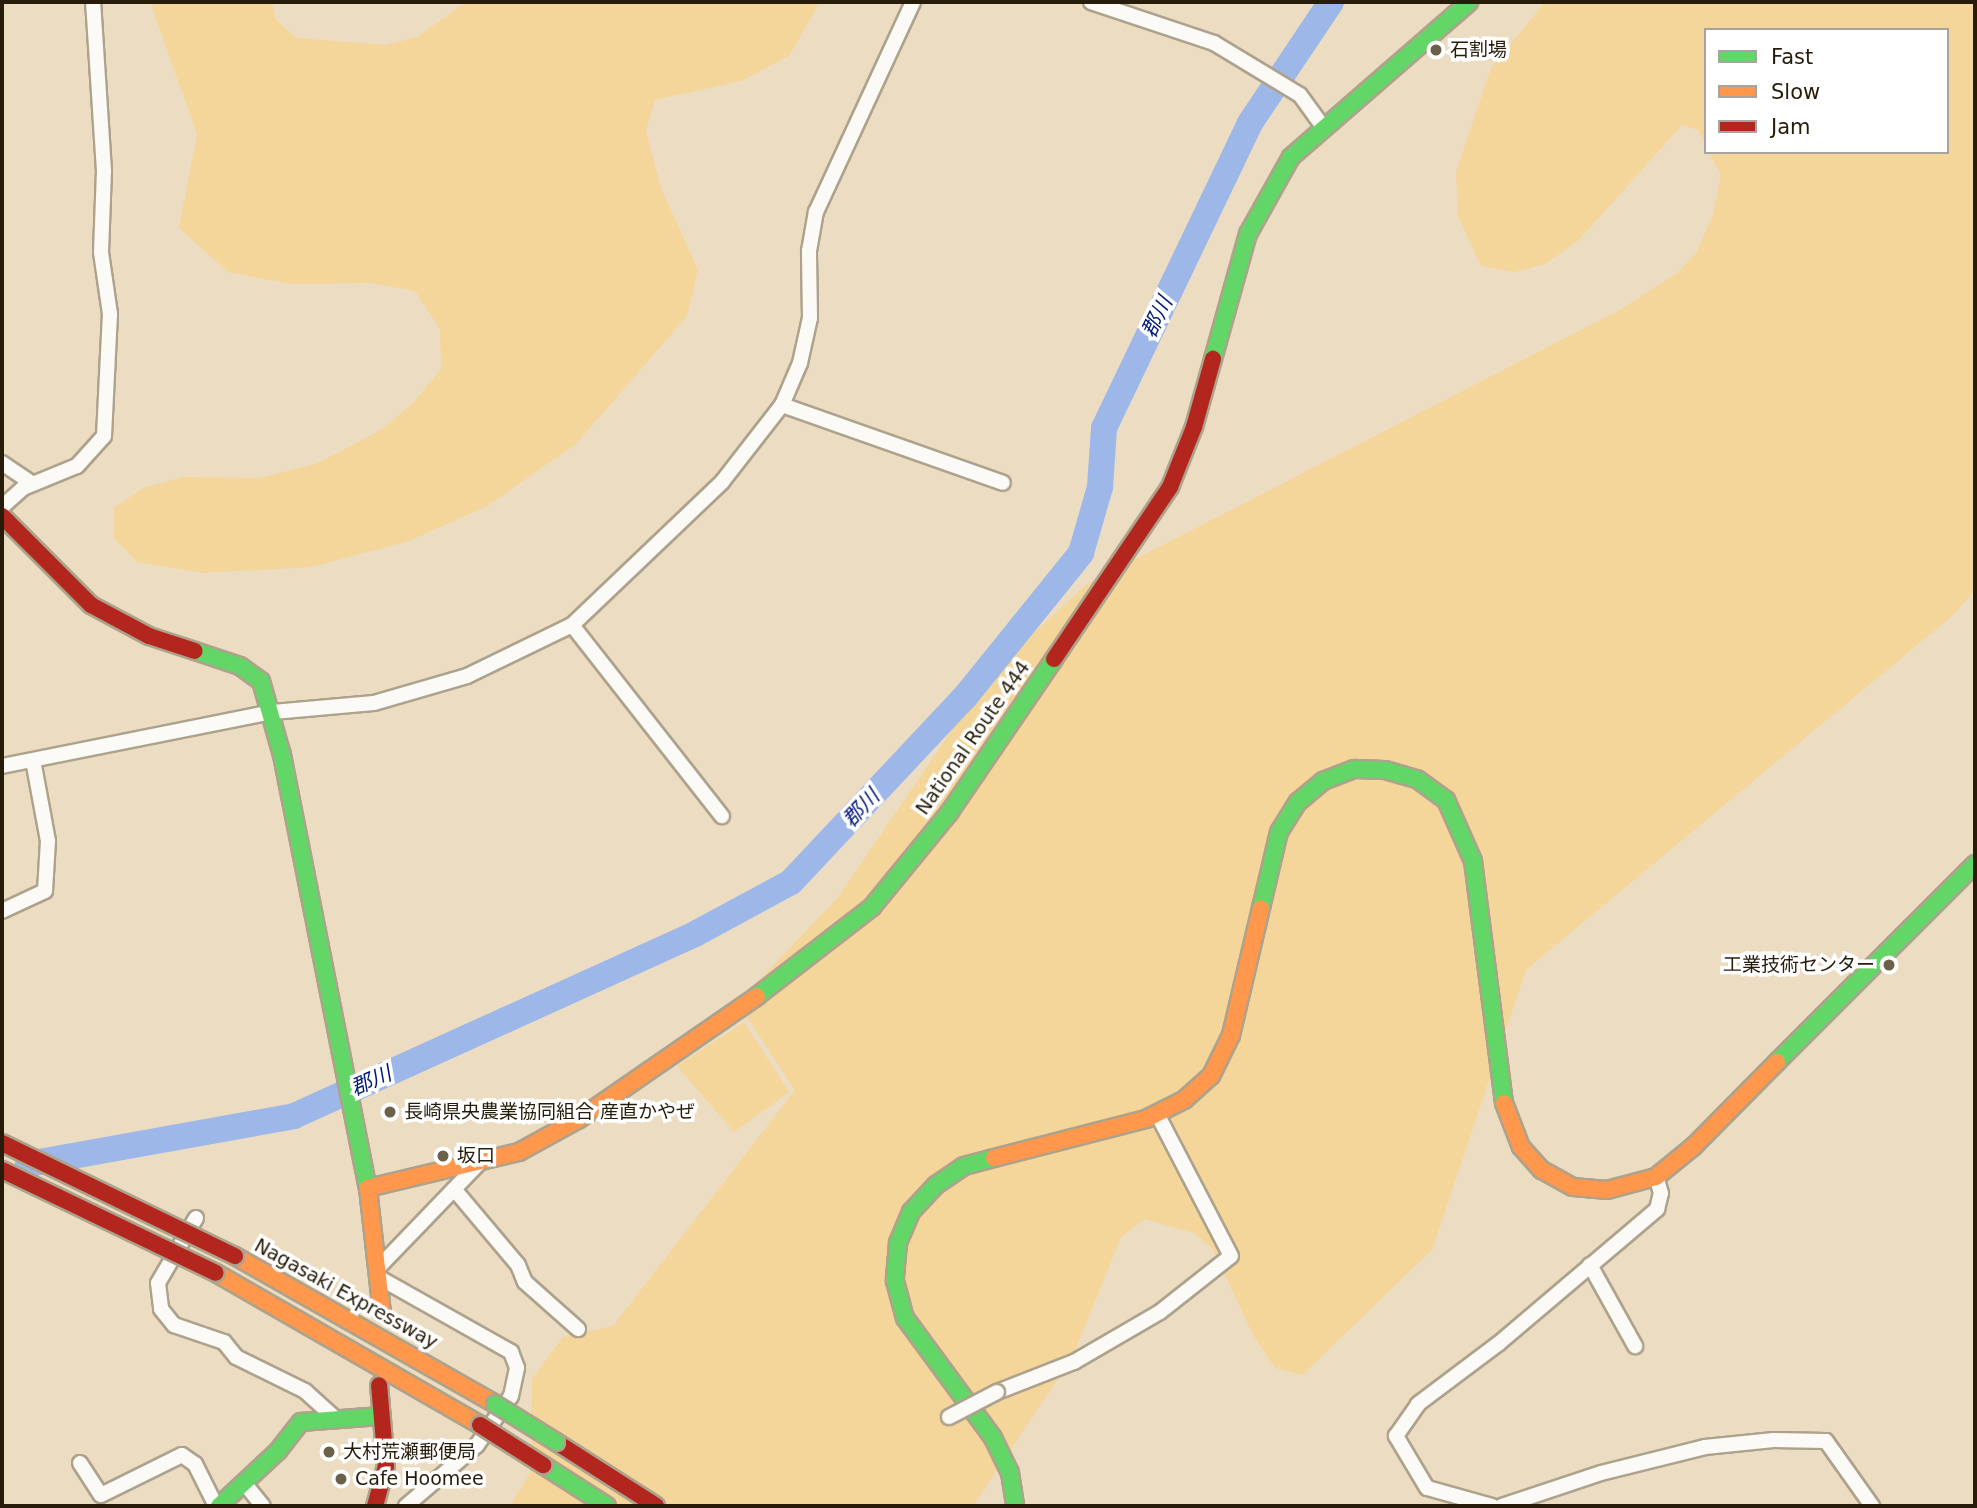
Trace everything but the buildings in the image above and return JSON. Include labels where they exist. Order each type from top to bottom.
[{"type":"main road","name":"National Route 444","points":[[368,1188],[478,1164],[519,1152],[579,1119],[784,977],[872,907],[949,813],[1170,487],[1194,427],[1248,234],[1291,157],[1469,2]]},
{"type":"main road","points":[[2,516],[91,605],[149,636],[240,666],[261,681],[273,712],[368,1188],[382,1313]]},
{"type":"main road","points":[[1015,1506],[1010,1473],[993,1438],[905,1318],[895,1281],[898,1243],[911,1212],[936,1185],[964,1166],[1157,1114],[1184,1100],[1211,1076],[1231,1035],[1279,832],[1298,802],[1323,782],[1355,769],[1385,771],[1427,786],[1446,800],[1461,826],[1473,861],[1505,1112],[1521,1147],[1542,1170],[1573,1186],[1606,1191],[1656,1177],[1694,1146],[1975,864]]},
{"type":"main road","name":"Nagasaki Expressway","points":[[2,1143],[235,1256],[342,1312],[556,1441],[656,1506]]},
{"type":"main road","points":[[2,1170],[216,1273],[480,1426],[607,1506]]},
{"type":"main road","points":[[375,1506],[386,1466],[379,1385]]},
{"type":"main road","points":[[217,1506],[245,1483],[301,1422],[333,1416],[381,1416]]},
{"type":"street","points":[[2,508],[33,484],[77,466],[104,436],[110,314],[101,252],[104,171],[93,2]]},
{"type":"street","points":[[2,766],[273,712],[374,703],[467,676],[572,625],[722,482],[782,405],[800,363],[810,318],[809,251],[816,212],[913,2]]},
{"type":"street","points":[[1091,2],[1214,43],[1300,95],[1323,127]]},
{"type":"street","points":[[782,405],[1003,483]]},
{"type":"street","points":[[2,463],[33,484]]},
{"type":"street","points":[[572,625],[722,816]]},
{"type":"street","points":[[2,911],[46,891],[48,841],[33,760]]},
{"type":"street","points":[[949,1417],[997,1392],[1074,1362],[1160,1312],[1231,1255],[1157,1114]]},
{"type":"street","points":[[406,1506],[477,1445],[511,1396],[517,1368],[511,1352],[378,1273],[478,1164]]},
{"type":"street","points":[[1492,1506],[1427,1488],[1396,1436],[1418,1404],[1498,1344],[1657,1209],[1661,1193],[1656,1177]]},
{"type":"street","points":[[454,1189],[518,1265],[525,1282],[578,1329]]},
{"type":"street","points":[[196,1218],[158,1283],[161,1309],[174,1325],[224,1342],[236,1357],[305,1391],[333,1416]]},
{"type":"street","points":[[1590,1265],[1635,1346]]},
{"type":"street","points":[[1502,1506],[1601,1473],[1705,1447],[1774,1440],[1826,1441],[1872,1506]]},
{"type":"street","points":[[80,1463],[101,1495],[182,1455],[205,1479],[217,1506]]},
{"type":"street","points":[[245,1483],[263,1506]]},
{"type":"shaded area","points":[[150,2],[272,2],[276,20],[297,38],[386,45],[417,37],[466,2],[820,2],[789,56],[741,81],[655,100],[646,130],[661,188],[698,270],[687,316],[576,444],[487,506],[409,541],[311,567],[203,573],[137,562],[114,538],[114,508],[143,488],[183,477],[260,478],[318,463],[381,430],[413,403],[441,369],[440,329],[415,291],[371,283],[291,284],[228,272],[179,228],[197,134]]},
{"type":"shaded area","points":[[1545,2],[1975,2],[1975,590],[1953,615],[1526,970],[1432,1250],[1302,1375],[1275,1368],[1253,1335],[1213,1249],[1194,1233],[1145,1219],[1121,1237],[1073,1356],[973,1506],[510,1506],[530,1473],[532,1379],[563,1337],[613,1326],[795,1090],[738,1003],[839,896],[962,715],[1027,639],[1087,584],[1618,311],[1676,274],[1696,253],[1713,215],[1721,175],[1710,154],[1949,154],[1949,28],[1704,28],[1704,141],[1698,130],[1682,125],[1578,241],[1545,264],[1514,272],[1481,266],[1458,216],[1456,172],[1491,68]]},
{"type":"shaded area","points":[[744,1022],[789,1092],[734,1132],[677,1066]]},
{"type":"waterway","name":"郡川","points":[[28,1164],[294,1116],[695,934],[791,882],[965,697],[1081,553],[1100,487],[1104,428],[1250,123],[1331,2]]},
{"type":"traffic: fast","points":[[1213,359],[1248,234],[1291,157],[1469,2]]},
{"type":"traffic: fast","points":[[195,651],[240,666],[261,681],[282,755],[368,1188]]},
{"type":"traffic: fast","points":[[757,996],[872,907],[949,813],[1054,659]]},
{"type":"traffic: fast","points":[[1261,908],[1279,832],[1298,802],[1323,781],[1355,769],[1385,770],[1417,779],[1446,800],[1473,861],[1504,1103]]},
{"type":"traffic: fast","points":[[1777,1062],[1975,864]]},
{"type":"traffic: fast","points":[[994,1158],[964,1166],[936,1185],[911,1212],[898,1243],[895,1281],[905,1318],[993,1438],[1010,1473],[1015,1506]]},
{"type":"traffic: fast","points":[[495,1404],[556,1442]]},
{"type":"traffic: fast","points":[[219,1506],[278,1451],[301,1422],[381,1416]]},
{"type":"traffic: fast","points":[[543,1465],[607,1506]]},
{"type":"traffic: slow","points":[[994,1158],[1146,1119],[1184,1100],[1211,1076],[1231,1035],[1261,908]]},
{"type":"traffic: slow","points":[[382,1313],[368,1188],[519,1152],[579,1119],[757,996]]},
{"type":"traffic: slow","points":[[1504,1103],[1521,1147],[1542,1170],[1573,1187],[1607,1190],[1656,1177],[1694,1146],[1777,1062]]},
{"type":"traffic: slow","points":[[235,1256],[495,1404]]},
{"type":"traffic: slow","points":[[216,1273],[480,1425]]},
{"type":"traffic: jam","points":[[1054,659],[1170,487],[1194,427],[1213,359]]},
{"type":"traffic: jam","points":[[2,516],[91,605],[149,636],[195,651]]},
{"type":"traffic: jam","points":[[2,1143],[235,1256]]},
{"type":"traffic: jam","points":[[2,1170],[216,1273]]},
{"type":"traffic: jam","points":[[375,1506],[386,1466],[379,1385]]},
{"type":"traffic: jam","points":[[480,1425],[543,1465]]},
{"type":"traffic: jam","points":[[556,1442],[656,1506]]},
{"type":"place","name":"石割場","points":[[1436,50]]},
{"type":"place","name":"工業技術センター","points":[[1889,965]]},
{"type":"place","name":"長崎県央農業協同組合 産直かやぜ","points":[[390,1112]]},
{"type":"place","name":"坂口","points":[[443,1156]]},
{"type":"place","name":"大村荒瀬郵便局","points":[[329,1452]]},
{"type":"place","name":"Cafe Hoomee","points":[[341,1479]]}]
